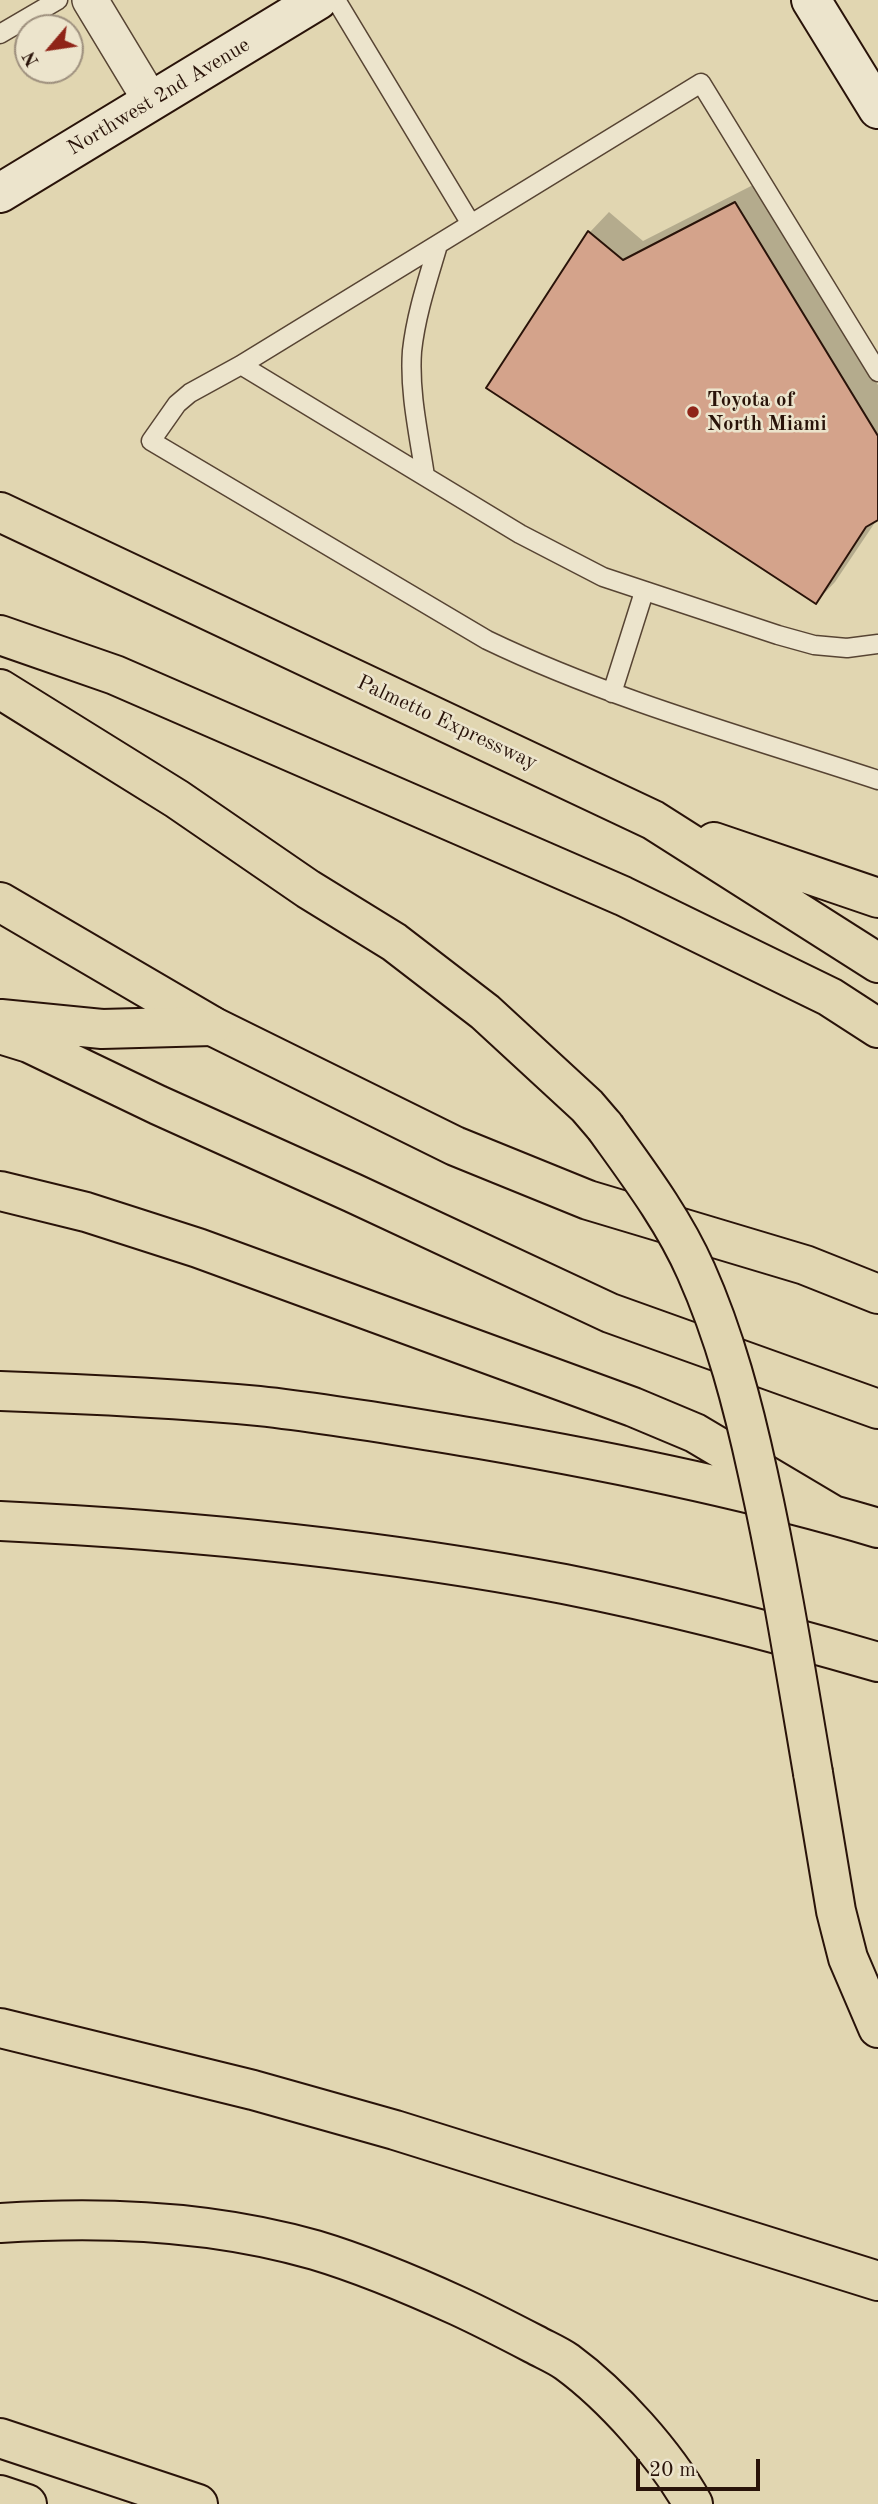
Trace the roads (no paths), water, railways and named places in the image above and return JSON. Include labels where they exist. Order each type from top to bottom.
[{"type":"main road","name":"Palmetto Expressway","points":[[1,512],[653,820],[878,964]]},
{"type":"main road","points":[[0,635],[116,675],[623,896],[830,997],[878,1028]]},
{"type":"main road","points":[[0,689],[177,799],[309,889],[394,942],[485,1012],[605,1127],[664,1211],[696,1270],[722,1337],[747,1422],[777,1557],[836,1911],[848,1958],[878,2028]]},
{"type":"main road","points":[[653,820],[878,898]]},
{"type":"main road","points":[[0,902],[212,1026],[455,1146],[588,1200],[805,1265],[878,1294]]},
{"type":"main road","points":[[0,1018],[102,1029],[212,1026]]},
{"type":"main road","points":[[0,1034],[29,1043],[610,1313],[878,1409]]},
{"type":"main road","points":[[0,1191],[86,1212],[198,1248],[634,1407],[695,1433],[833,1515]]},
{"type":"main road","points":[[0,1391],[213,1403],[363,1420],[578,1456],[734,1489],[878,1528]]},
{"type":"main road","points":[[0,1521],[228,1536],[347,1550],[564,1584],[762,1630],[878,1662]]},
{"type":"main road","points":[[0,2028],[253,2090],[395,2130],[878,2281]]},
{"type":"main road","points":[[0,2223],[65,2219],[150,2223],[233,2232],[315,2250],[402,2281],[496,2324],[566,2361],[614,2405],[660,2455],[693,2504]]},
{"type":"main road","points":[[0,2438],[198,2504]]},
{"type":"main road","points":[[0,2495],[27,2504]]},
{"type":"street","points":[[83,0],[151,101]]},
{"type":"street","name":"Northwest 2nd Avenue","points":[[0,193],[318,0]]},
{"type":"street","points":[[811,0],[878,109]]},
{"type":"lane","points":[[0,34],[83,0]]},
{"type":"lane","points":[[336,0],[471,224]]},
{"type":"lane","points":[[878,372],[701,83],[241,365],[190,393],[177,404],[151,441],[487,640],[542,667],[612,693],[878,780]]},
{"type":"lane","points":[[425,476],[413,392],[412,352],[418,317],[438,244]]},
{"type":"lane","points":[[241,365],[559,556],[604,577],[814,645],[847,648],[878,644]]},
{"type":"lane","points":[[612,693],[644,592]]},
{"type":"place","name":"Toyota of North Miami","points":[[693,412]]}]
